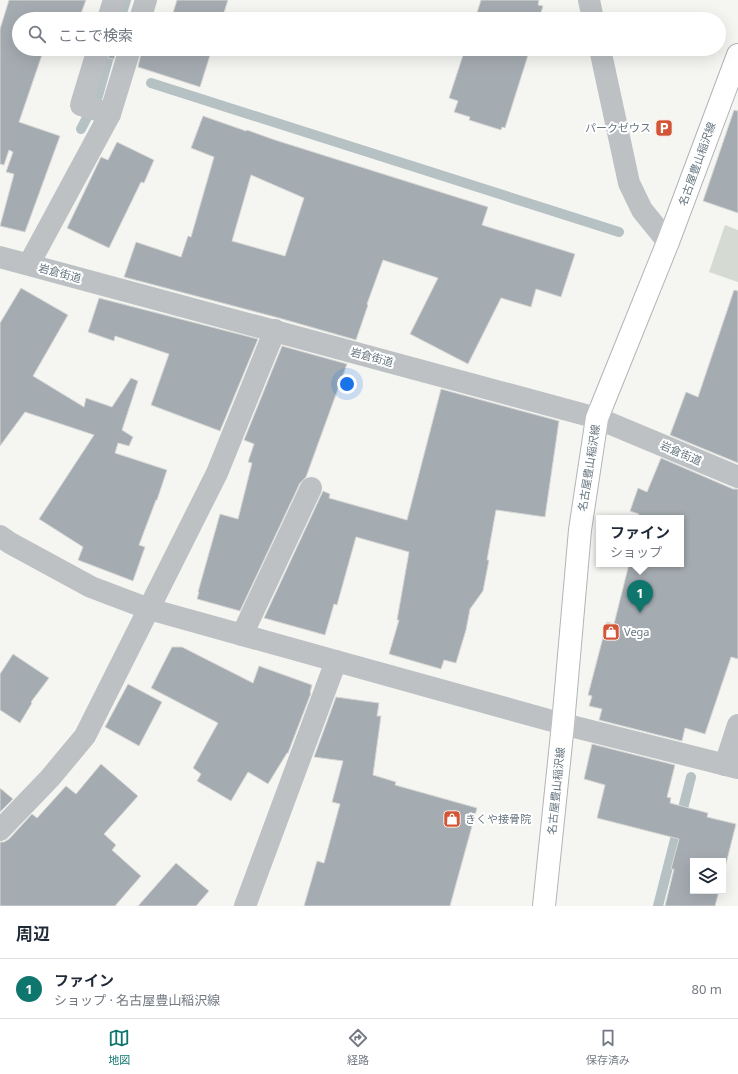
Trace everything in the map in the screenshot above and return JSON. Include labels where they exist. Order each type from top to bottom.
[{"type":"main road","name":"名古屋豊山稲沢線","points":[[544,906],[563,724],[580,530],[597,418],[668,242],[738,58]]},
{"type":"street","points":[[110,12],[114,0]]},
{"type":"street","points":[[142,12],[146,0]]},
{"type":"street","points":[[589,0],[592,12]]},
{"type":"street","points":[[96,56],[81,105],[99,110]]},
{"type":"street","points":[[29,264],[99,110],[126,56]]},
{"type":"street","points":[[602,56],[629,183],[642,210],[668,242]]},
{"type":"street","name":"岩倉街道","points":[[0,257],[597,418],[738,477]]},
{"type":"street","points":[[0,830],[50,778],[86,736],[217,473],[275,330]]},
{"type":"street","points":[[242,635],[311,488]]},
{"type":"street","points":[[0,536],[10,543],[91,587],[149,609],[563,724],[731,766],[738,725]]},
{"type":"street","points":[[245,906],[336,661]]},
{"type":"shaded area","points":[[725,225],[738,230],[738,282],[709,272]]},
{"type":"building","points":[[9,0],[86,0],[82,12],[12,12],[12,56],[42,56],[19,122],[60,136],[25,232],[0,226],[14,174],[6,172],[13,152],[9,150],[4,165],[0,164],[0,29]]},
{"type":"building","points":[[177,0],[228,0],[224,12],[173,12]]},
{"type":"building","points":[[481,0],[539,0],[538,5],[543,6],[541,12],[477,12]]},
{"type":"building","points":[[108,56],[115,56],[114,59],[108,58]]},
{"type":"building","points":[[140,56],[210,56],[200,87],[138,67]]},
{"type":"building","points":[[463,56],[528,56],[505,128],[502,127],[501,130],[469,120],[470,117],[454,112],[458,101],[449,98]]},
{"type":"building","points":[[734,110],[738,111],[738,213],[703,201]]},
{"type":"building","points":[[203,116],[246,131],[247,130],[488,207],[482,225],[575,254],[561,297],[536,289],[531,307],[501,298],[468,364],[410,334],[438,278],[383,260],[356,340],[124,277],[136,242],[181,257],[188,236],[191,237],[214,157],[191,148]],"holes":[[[251,175],[304,198],[285,256],[232,241]]]},
{"type":"building","points":[[117,142],[154,160],[144,183],[141,182],[109,248],[67,228],[101,157],[108,160]]},
{"type":"building","points":[[21,288],[68,315],[33,376],[84,407],[86,398],[112,407],[131,378],[138,381],[122,430],[133,437],[129,446],[118,443],[115,453],[167,470],[139,545],[145,547],[133,581],[78,560],[83,547],[39,519],[94,435],[25,412],[0,446],[0,323]]},
{"type":"building","points":[[734,290],[738,291],[738,463],[670,435],[686,392],[698,397]]},
{"type":"building","points":[[99,298],[258,339],[220,431],[151,405],[169,354],[115,336],[114,341],[88,332]]},
{"type":"building","points":[[282,346],[347,364],[306,477],[300,483],[240,611],[197,599],[198,592],[220,514],[238,519],[252,463],[248,462],[254,444],[244,440]]},
{"type":"building","points":[[441,389],[559,421],[545,517],[496,510],[483,591],[470,609],[466,630],[456,663],[444,660],[441,669],[389,654],[399,620],[397,620],[409,552],[356,537],[337,605],[334,604],[325,635],[264,618],[323,491],[330,494],[329,498],[407,520]]},
{"type":"building","points":[[661,458],[733,489],[738,489],[738,659],[731,657],[705,734],[685,728],[682,741],[599,720],[602,709],[589,706],[592,696],[588,695],[607,622],[614,624],[628,567],[684,567],[684,515],[638,515],[630,511],[638,488],[647,492]]},
{"type":"building","points":[[172,647],[182,647],[253,683],[259,666],[312,685],[311,693],[288,753],[268,784],[248,772],[231,801],[197,781],[201,774],[193,768],[218,723],[151,688]]},
{"type":"building","points":[[13,654],[49,678],[31,702],[32,703],[20,723],[0,710],[0,674]]},
{"type":"building","points":[[128,684],[162,702],[139,746],[105,727]]},
{"type":"building","points":[[336,697],[379,703],[377,716],[381,716],[373,775],[396,782],[395,785],[477,808],[450,906],[304,906],[317,861],[324,863],[340,804],[332,802],[343,761],[314,757]]},
{"type":"building","points":[[592,744],[675,765],[667,797],[671,798],[670,803],[708,813],[707,817],[736,824],[726,864],[726,858],[690,858],[690,894],[718,894],[715,906],[665,906],[674,869],[671,869],[679,839],[597,818],[605,785],[584,779]]},
{"type":"building","points":[[101,764],[138,796],[104,834],[116,845],[112,850],[141,876],[115,906],[0,906],[0,842],[4,842],[9,839],[32,814],[37,818],[66,786],[76,794]]},
{"type":"building","points":[[0,788],[13,799],[0,812]]},
{"type":"building","points":[[176,863],[209,891],[196,906],[138,906]]},
{"type":"waterway","points":[[122,12],[126,0]]},
{"type":"waterway","points":[[81,129],[98,96],[109,56]]},
{"type":"waterway","points":[[151,83],[619,232]]},
{"type":"waterway","points":[[658,906],[691,777]]},
{"type":"place","name":"パークゼウス","points":[[664,128]]},
{"type":"place","name":"ファイン","points":[[640,613]]},
{"type":"place","name":"Vega","points":[[611,632]]},
{"type":"place","name":"きくや接骨院","points":[[452,819]]}]
